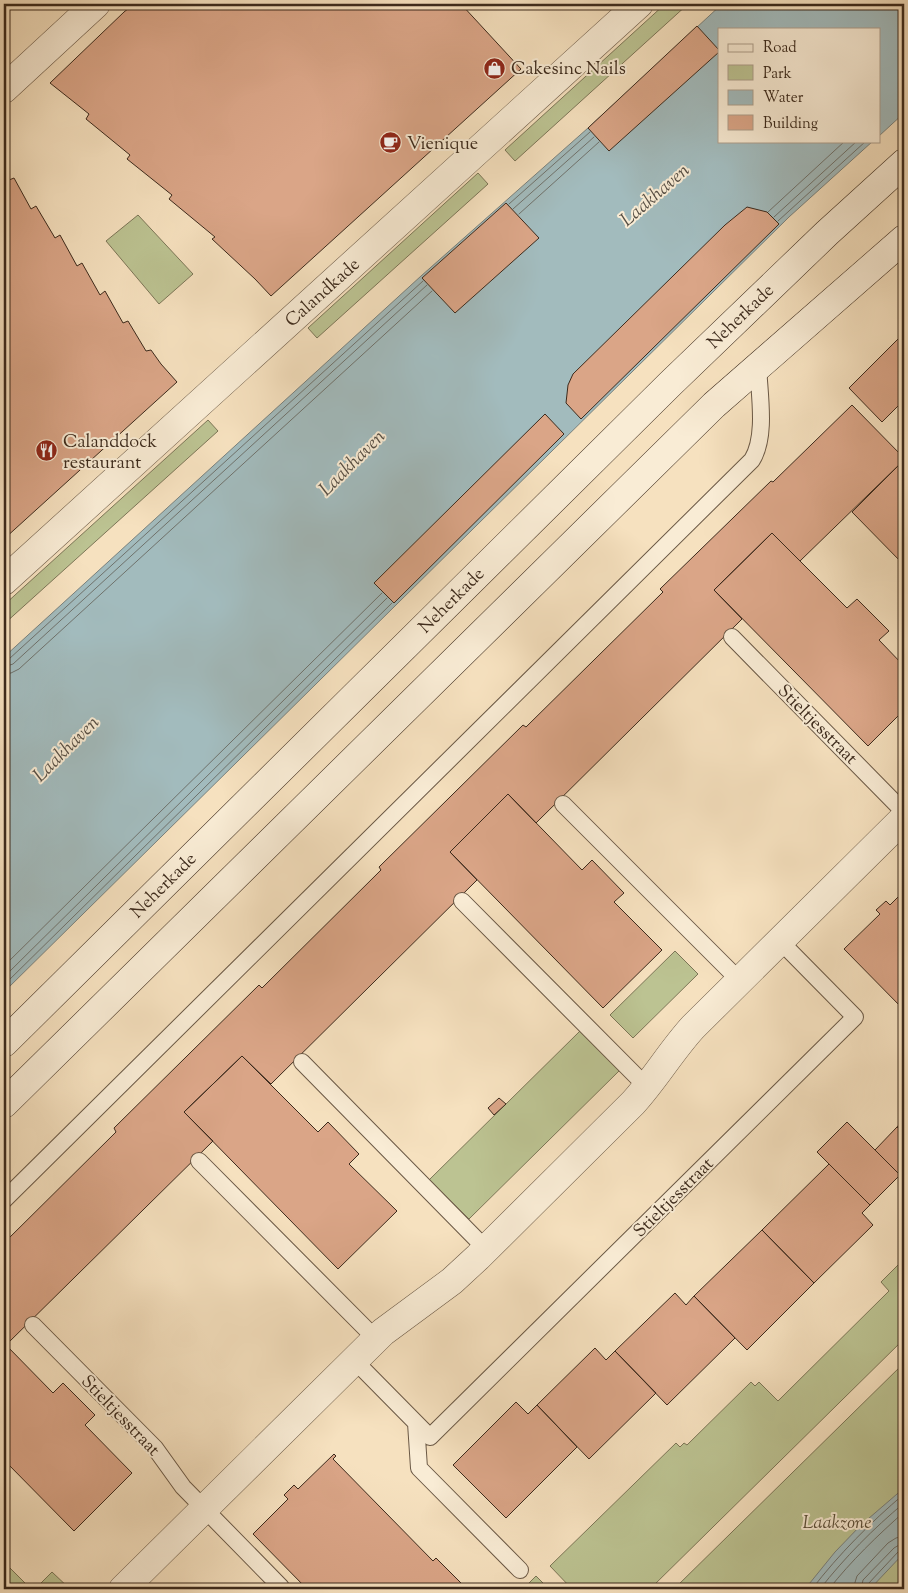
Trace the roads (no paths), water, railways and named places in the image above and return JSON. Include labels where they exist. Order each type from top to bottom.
[{"type":"main road","points":[[4,89],[96,4]]},
{"type":"main road","name":"Calandkade","points":[[4,581],[639,4]]},
{"type":"main road","name":"Neherkade","points":[[4,1043],[676,378],[827,233],[904,163]]},
{"type":"main road","points":[[4,1104],[681,436],[758,365],[904,239]]},
{"type":"main road","points":[[123,1589],[376,1338],[390,1325],[452,1281],[634,1103],[681,1040],[904,818]]},
{"type":"lane","points":[[4,1200],[752,460],[758,448],[761,432],[758,365]]},
{"type":"lane","name":"Stieltjesstraat","points":[[732,637],[904,812]]},
{"type":"lane","points":[[563,804],[740,981]]},
{"type":"lane","points":[[462,900],[647,1087]]},
{"type":"lane","name":"Stieltjesstraat","points":[[354,1360],[430,1437],[855,1017],[780,941]]},
{"type":"lane","points":[[302,1062],[486,1249]]},
{"type":"lane","points":[[199,1161],[376,1338]]},
{"type":"lane","name":"Stieltjesstraat","points":[[33,1325],[155,1448],[176,1479],[281,1587],[278,1589]]},
{"type":"lane","points":[[416,1423],[419,1468],[520,1570]]},
{"type":"water","name":"Laakhaven","points":[[722,4],[904,4],[904,113],[880,135],[880,28],[718,28],[718,142],[872,142],[789,217],[4,992],[4,657],[421,276],[588,128]]},
{"type":"water","points":[[904,1488],[904,1553],[870,1589],[805,1589],[835,1552],[861,1525]]},
{"type":"place","name":"Cakesinc Nails","points":[[495,68]]},
{"type":"place","name":"Vienique","points":[[391,143]]},
{"type":"place","name":"Calanddock restaurant","points":[[47,451]]},
{"type":"park label","name":"Laakzone","points":[[837,1522]]}]
